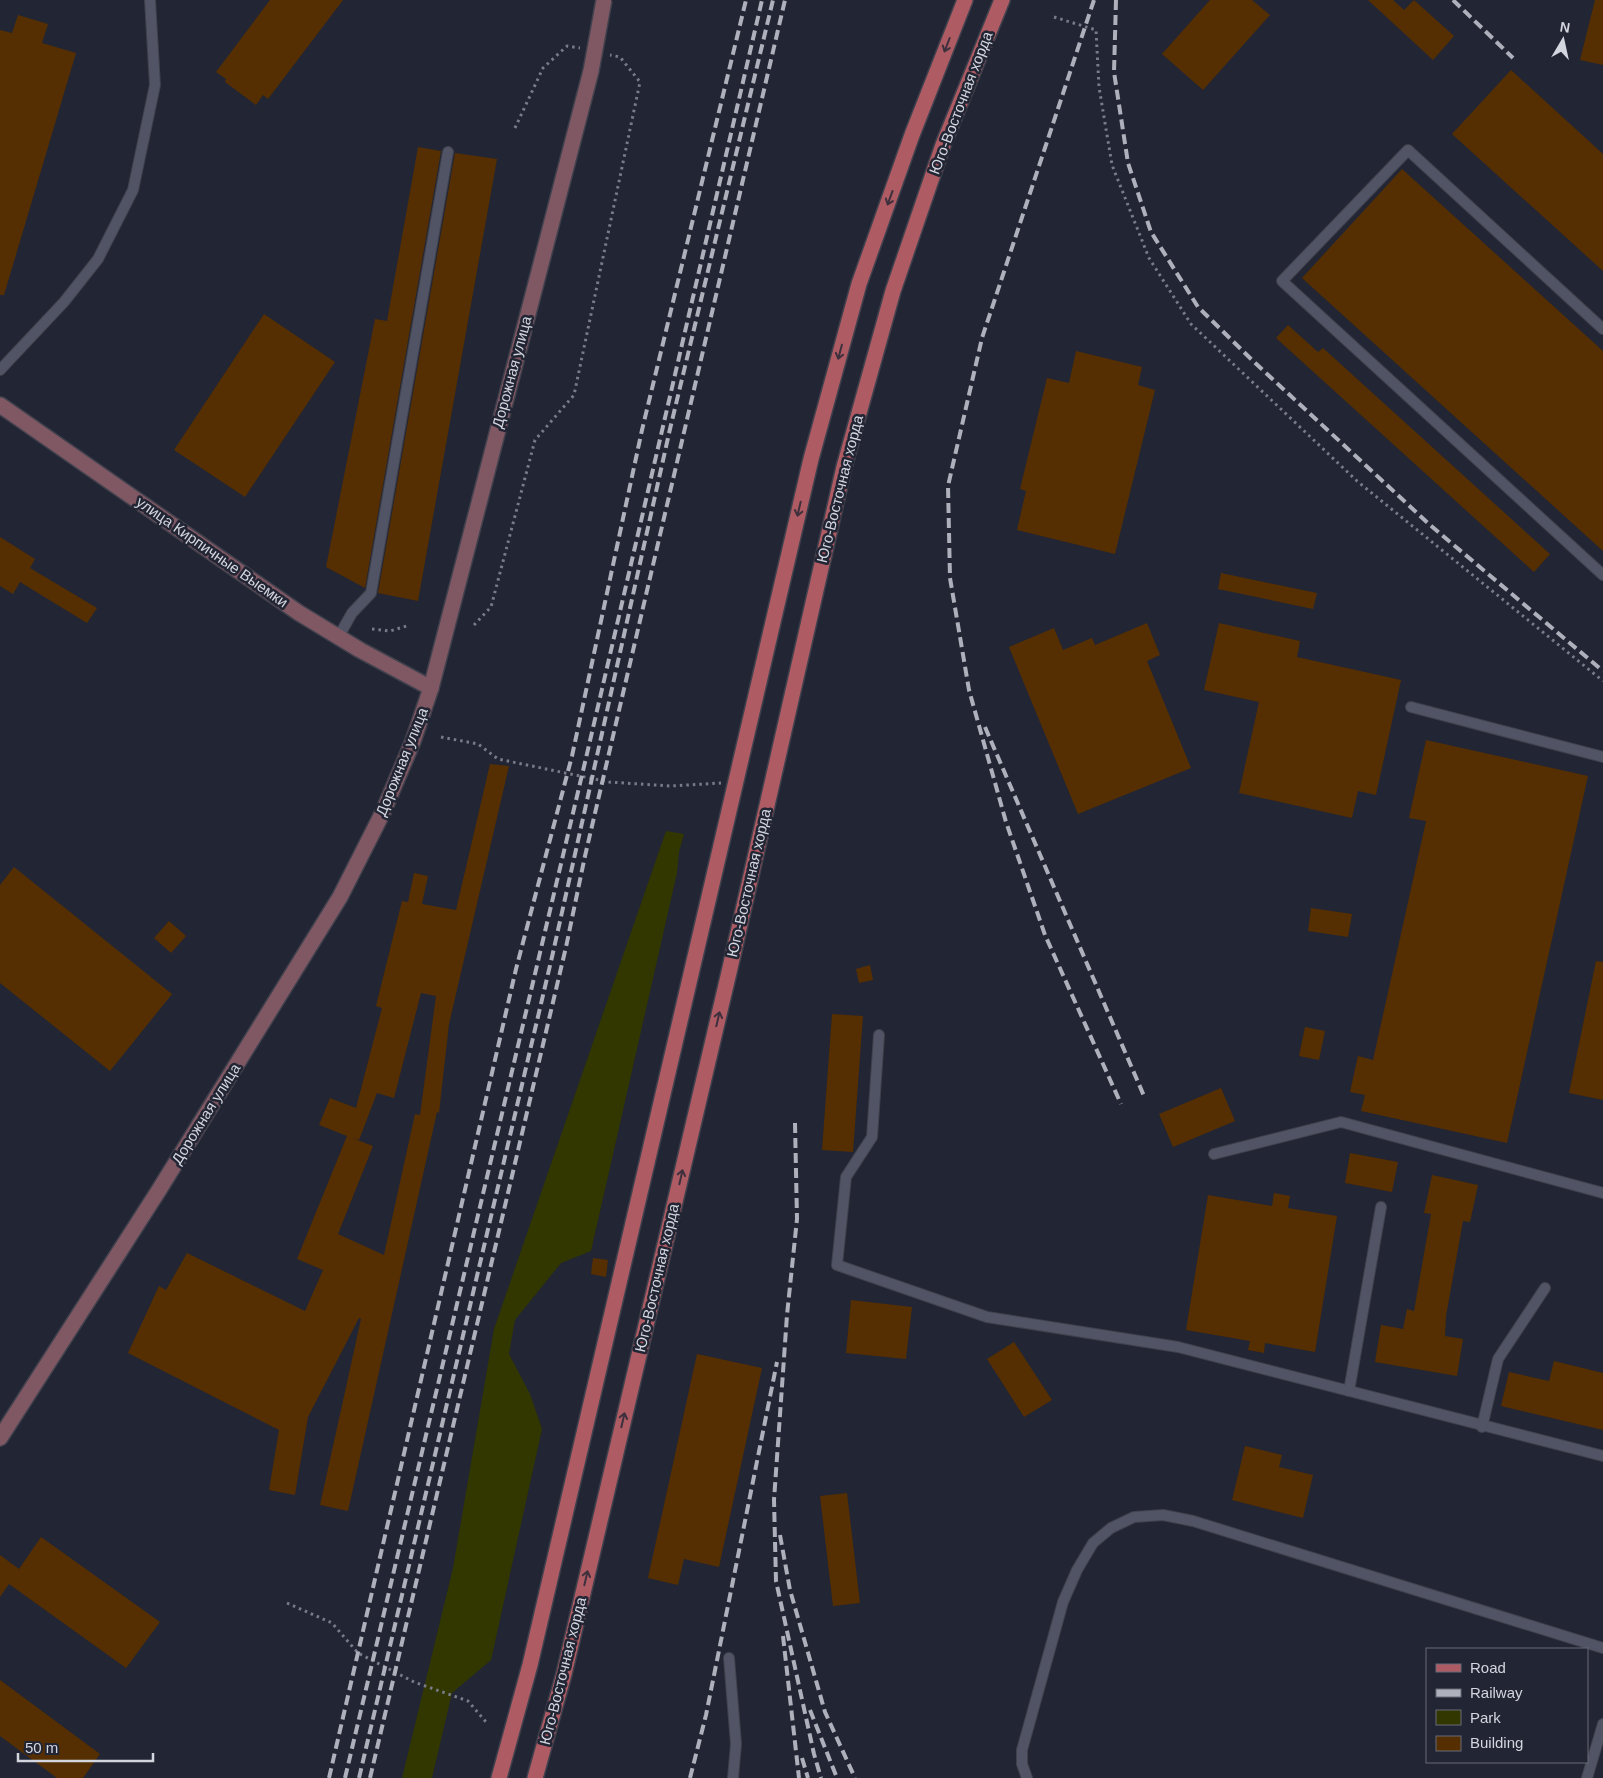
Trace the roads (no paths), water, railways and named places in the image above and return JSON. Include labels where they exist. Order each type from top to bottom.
[{"type":"main road","name":"Дорожная улица","points":[[0,1438],[159,1190],[340,897],[383,812],[413,741],[431,688],[591,72],[604,0]]},
{"type":"main road","points":[[499,1778],[530,1665],[811,459],[859,284],[912,135],[965,0]]},
{"type":"main road","name":"Юго-Восточная хорда","points":[[535,1778],[564,1674],[726,987],[844,467],[893,291],[943,145],[1002,0]]},
{"type":"main road","name":"улица Кирпичные Выемки","points":[[0,405],[299,613],[431,688]]},
{"type":"lane","points":[[0,370],[64,302],[98,259],[133,190],[155,85],[150,0]]},
{"type":"lane","points":[[1603,329],[1408,150],[1282,281],[1603,575]]},
{"type":"lane","points":[[339,636],[352,613],[371,593],[448,152]]},
{"type":"lane","points":[[1410,707],[1603,757]]},
{"type":"lane","points":[[879,1035],[872,1137],[846,1177],[837,1264],[988,1316],[1178,1347],[1482,1427],[1603,1456]]},
{"type":"lane","points":[[1214,1154],[1341,1122],[1603,1193]]},
{"type":"lane","points":[[1349,1391],[1381,1207]]},
{"type":"lane","points":[[1482,1427],[1498,1359],[1545,1288]]},
{"type":"lane","points":[[1027,1778],[1022,1764],[1022,1750],[1063,1602],[1077,1570],[1093,1543],[1111,1528],[1134,1517],[1163,1515],[1193,1521],[1603,1648]]},
{"type":"lane","points":[[729,1658],[736,1744],[733,1778]]},
{"type":"lane","points":[[1587,1778],[1603,1724]]},
{"type":"railway","points":[[329,1778],[516,969],[572,756],[642,430],[746,0]]},
{"type":"railway","points":[[345,1778],[586,758],[762,0]]},
{"type":"railway","points":[[359,1778],[552,957],[670,429],[773,0]]},
{"type":"railway","points":[[370,1778],[566,947],[585,856],[785,0]]},
{"type":"railway","points":[[1094,0],[982,338],[948,486],[950,578],[969,690],[1006,822],[1045,935],[1121,1104]]},
{"type":"railway","points":[[1116,0],[1114,72],[1128,163],[1151,232],[1198,307],[1252,360],[1430,525],[1603,671]]},
{"type":"railway","points":[[1453,0],[1513,58]]},
{"type":"railway","points":[[985,727],[1144,1096]]},
{"type":"railway","points":[[795,1123],[797,1219],[787,1315],[774,1500],[776,1581],[821,1778]]},
{"type":"railway","points":[[690,1778],[706,1715],[777,1362]]},
{"type":"railway","points":[[780,1535],[790,1590],[825,1712],[855,1778]]},
{"type":"railway","points":[[783,1636],[799,1778]]},
{"type":"railway","points":[[810,1710],[837,1778]]},
{"type":"railway","points":[[802,1758],[808,1778]]}]
